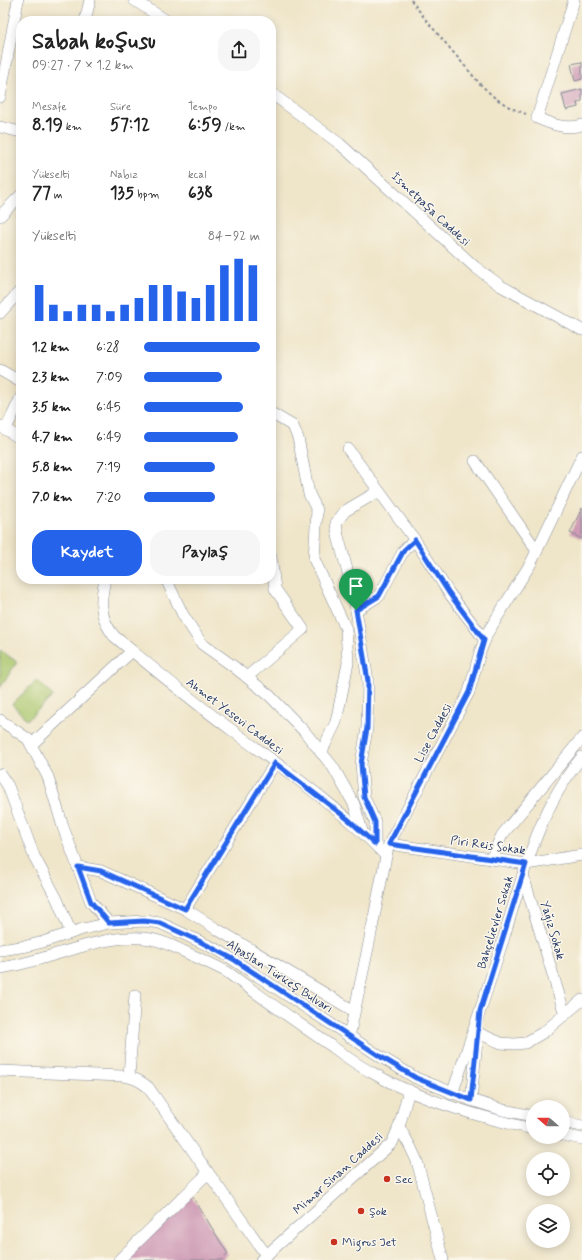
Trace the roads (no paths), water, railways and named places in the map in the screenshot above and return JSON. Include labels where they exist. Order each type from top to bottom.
[{"type":"street","points":[[0,97],[18,0]]},
{"type":"street","points":[[86,16],[90,0]]},
{"type":"street","points":[[134,0],[159,16]]},
{"type":"street","points":[[574,0],[537,118],[549,123],[566,127],[582,125]]},
{"type":"street","name":"İsmetpaşa Caddesi","points":[[276,97],[340,144],[475,267],[501,286],[582,330]]},
{"type":"street","points":[[0,127],[16,131]]},
{"type":"street","points":[[0,216],[16,200]]},
{"type":"street","points":[[0,313],[16,295]]},
{"type":"street","points":[[0,370],[16,379]]},
{"type":"street","points":[[16,406],[3,428],[16,436]]},
{"type":"street","points":[[276,416],[293,426],[298,438],[309,494],[317,510],[314,559],[346,629],[348,663],[336,722],[322,753]]},
{"type":"street","points":[[348,449],[415,540],[449,593],[484,640]]},
{"type":"street","name":"Lise Caddesi","points":[[349,1036],[370,942],[389,844],[469,692],[484,640],[537,551],[582,456]]},
{"type":"street","points":[[475,461],[537,551]]},
{"type":"street","points":[[375,844],[375,822],[364,797],[361,764],[367,728],[368,681],[353,592],[336,523],[345,511],[379,491]]},
{"type":"street","points":[[356,610],[379,596],[404,550],[415,540]]},
{"type":"street","name":"Ahmet Yesevi Caddesi","points":[[104,584],[101,596],[103,619],[107,628],[114,636],[193,701],[308,788],[362,832],[386,856]]},
{"type":"street","points":[[168,584],[183,615],[202,644],[270,696],[304,731],[333,767],[354,804],[362,832]]},
{"type":"street","points":[[247,677],[302,629],[275,589],[274,584]]},
{"type":"street","points":[[31,745],[132,651]]},
{"type":"street","points":[[0,720],[28,739],[48,777],[63,827],[91,902],[109,923]]},
{"type":"street","points":[[491,859],[502,835],[582,738]]},
{"type":"street","name":"Bahçelievler Sokak","points":[[480,1011],[525,870],[547,811],[565,779],[582,757]]},
{"type":"street","points":[[185,909],[275,763]]},
{"type":"street","points":[[0,774],[8,786],[34,856],[57,899],[71,933]]},
{"type":"street","name":"Piri Reis Sokak","points":[[389,844],[491,859],[525,870],[582,855]]},
{"type":"street","points":[[78,867],[101,871],[185,909],[354,1011]]},
{"type":"street","name":"Yağız Sokak","points":[[525,870],[565,1015]]},
{"type":"street","name":"Alpaslan Türkeş Bulvarı","points":[[0,950],[27,946],[96,925],[109,923],[151,922],[167,926],[220,951],[410,1075],[452,1094],[502,1110],[526,1115]]},
{"type":"street","points":[[0,968],[51,956],[91,944],[119,939],[151,939],[164,943],[227,972],[360,1066],[382,1078],[439,1102],[474,1114],[526,1127]]},
{"type":"street","points":[[129,1076],[134,995]]},
{"type":"street","points":[[478,1033],[502,1042],[515,1044],[525,1043],[544,1032],[582,1000]]},
{"type":"street","points":[[471,1100],[480,1011]]},
{"type":"street","points":[[452,1094],[480,1011]]},
{"type":"street","points":[[0,1071],[129,1076],[140,1080],[148,1087],[208,1173],[263,1259]]},
{"type":"street","name":"Mimar Sinan Caddesi","points":[[263,1259],[392,1144],[399,1126],[409,1090]]},
{"type":"street","points":[[570,1123],[582,1126]]},
{"type":"street","points":[[399,1126],[417,1161],[443,1260]]},
{"type":"street","points":[[570,1136],[582,1139]]},
{"type":"street","points":[[119,1260],[208,1173]]},
{"type":"place","name":"Sec","points":[[387,1179]]},
{"type":"place","name":"Şok","points":[[361,1211]]},
{"type":"place","name":"Migros Jet","points":[[334,1242]]}]
